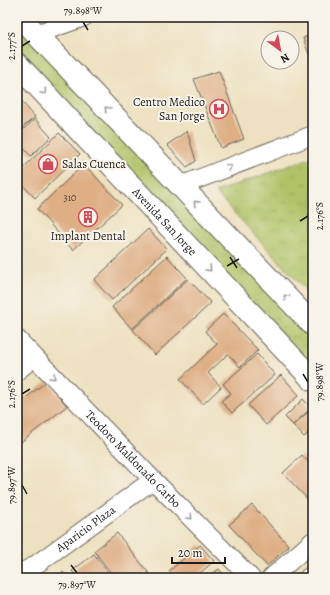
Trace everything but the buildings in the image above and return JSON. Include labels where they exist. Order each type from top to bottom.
[{"type":"main road","points":[[20,17],[313,325]]},
{"type":"main road","name":"Avenida San Jorge","points":[[17,64],[313,380]]},
{"type":"street","points":[[36,34],[84,17]]},
{"type":"street","points":[[180,186],[313,135]]},
{"type":"street","name":"Teodoro Maldonado Carbo","points":[[17,339],[153,480],[251,578]]},
{"type":"street","points":[[17,371],[34,357]]},
{"type":"street","name":"Aparicio Plaza","points":[[17,575],[34,566],[153,480]]},
{"type":"street","points":[[271,578],[313,541]]},
{"type":"street","points":[[308,578],[313,574]]},
{"type":"path","points":[[313,232],[313,241]]},
{"type":"green space","points":[[17,17],[313,325],[313,383],[17,73]]},
{"type":"green space","points":[[313,157],[313,298],[215,192]]},
{"type":"place","name":"Centro Medico San Jorge","points":[[219,109]]},
{"type":"place","name":"Salas Cuenca","points":[[48,164]]},
{"type":"place","name":"Implant Dental","points":[[88,217]]}]
